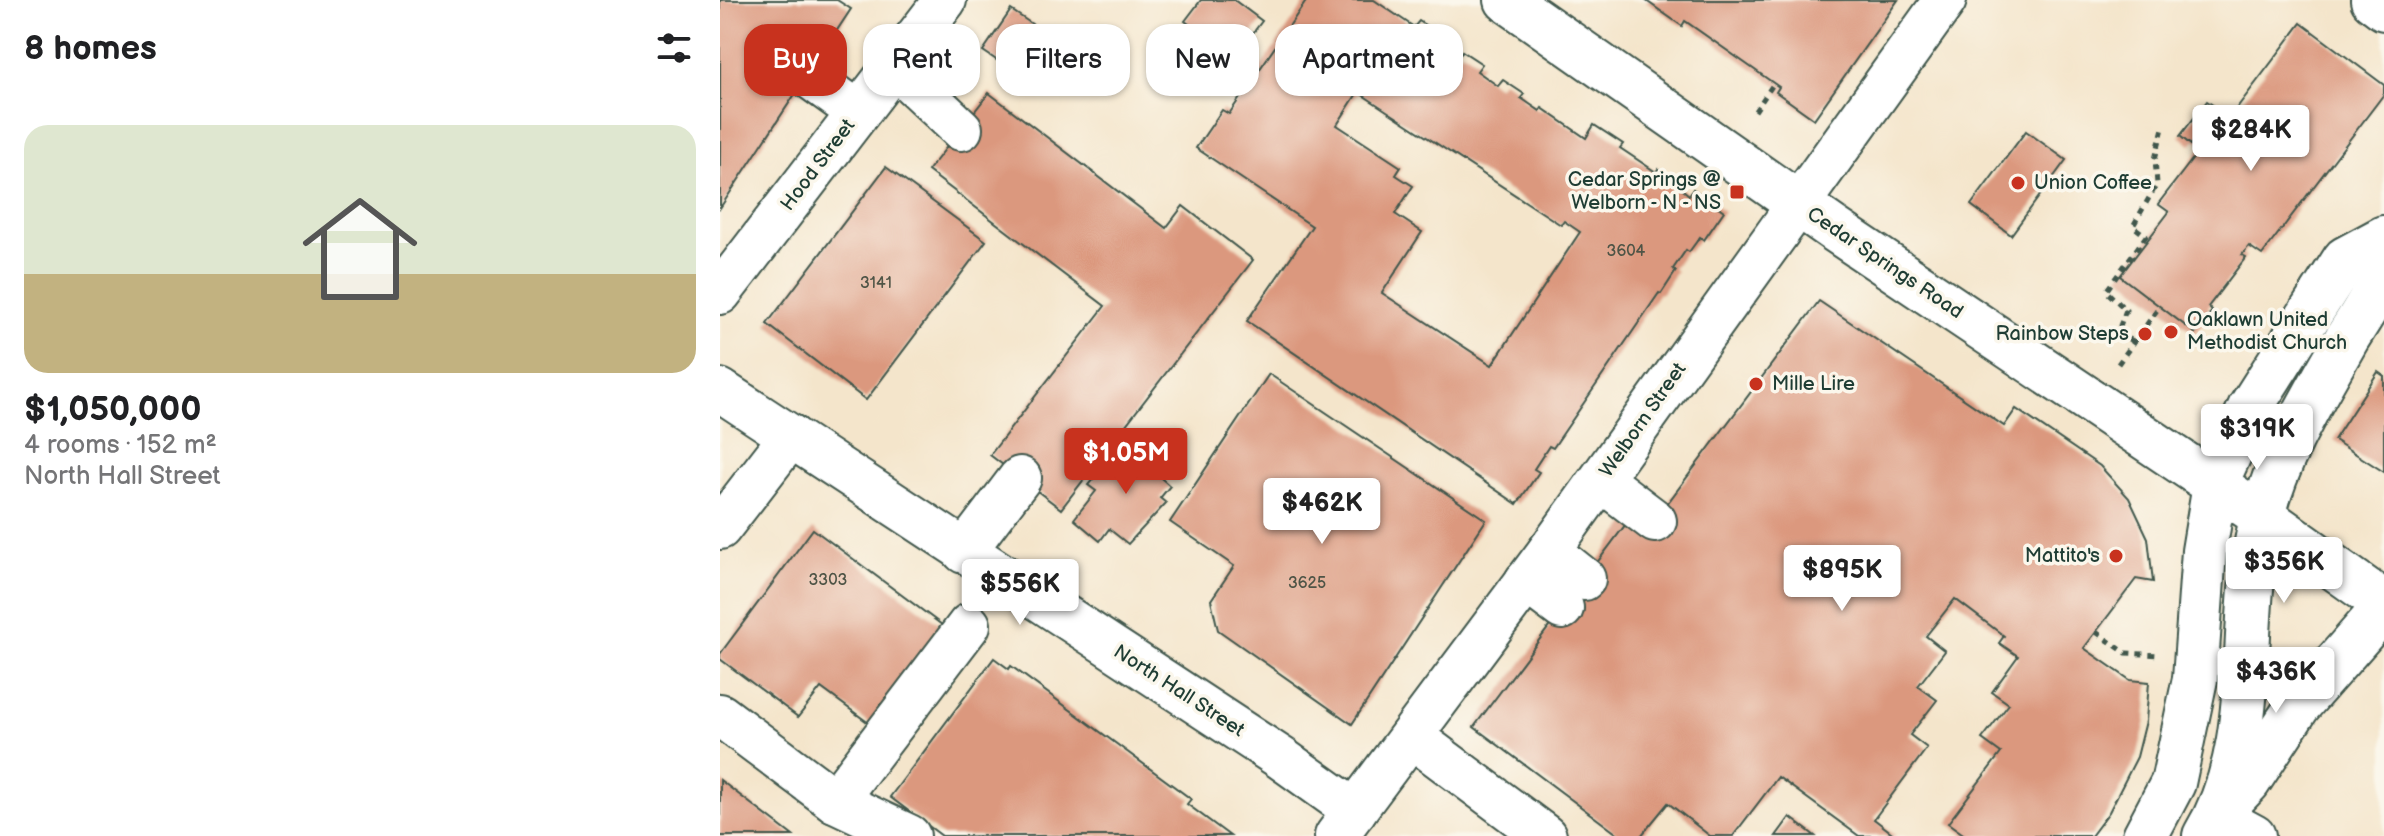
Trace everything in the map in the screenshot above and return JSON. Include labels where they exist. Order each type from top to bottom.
[{"type":"main road","name":"Cedar Springs Road","points":[[1507,0],[1797,204],[2262,516],[2384,605]]},
{"type":"main road","points":[[2145,836],[2173,783],[2195,679],[2204,551],[2215,485],[2250,408],[2345,259],[2384,239]]},
{"type":"main road","points":[[2225,829],[2230,779],[2241,730],[2252,566],[2262,516],[2279,465],[2300,420],[2380,279],[2384,239]]},
{"type":"main road","points":[[2225,829],[2248,782],[2298,706],[2384,605]]},
{"type":"street","name":"Hood Street","points":[[926,24],[945,0]]},
{"type":"street","name":"Welborn Street","points":[[1346,823],[1601,480],[1945,0]]},
{"type":"street","points":[[2372,0],[2384,9]]},
{"type":"street","points":[[836,96],[858,112]]},
{"type":"street","name":"Hood Street","points":[[720,293],[871,96]]},
{"type":"street","points":[[926,96],[961,129]]},
{"type":"street","name":"North Hall Street","points":[[720,390],[1281,758],[1346,823]]},
{"type":"street","points":[[720,528],[791,436]]},
{"type":"street","points":[[964,552],[1020,478]]},
{"type":"street","points":[[1601,480],[1655,521]]},
{"type":"street","points":[[1538,566],[1573,594]]},
{"type":"street","points":[[835,801],[969,625]]},
{"type":"street","points":[[720,715],[835,801],[909,836]]},
{"type":"street","points":[[1411,736],[1545,836]]},
{"type":"path","points":[[1755,111],[1774,83]]},
{"type":"path","points":[[2134,342],[2118,331],[2126,310],[2106,291],[2146,236],[2133,226],[2157,184],[2155,159],[2163,128]]},
{"type":"path","points":[[2118,364],[2160,306]]},
{"type":"path","points":[[2096,632],[2126,653],[2164,655]]},
{"type":"building","points":[[720,0],[837,0],[851,9],[841,24],[744,24],[744,96],[794,96],[720,208]]},
{"type":"building","points":[[1201,0],[1234,0],[1262,21],[1259,25],[1189,24],[1185,21]]},
{"type":"building","points":[[1307,0],[1374,0],[1410,24],[1291,24]]},
{"type":"building","points":[[1645,0],[1898,0],[1814,119],[1776,92],[1779,87],[1685,21],[1682,26]]},
{"type":"building","points":[[1011,10],[1032,24],[1001,24]]},
{"type":"building","points":[[2301,23],[2384,85],[2384,94],[2262,255],[2249,246],[2242,255],[2246,257],[2208,307],[2212,311],[2195,333],[2120,276],[2169,212],[2158,204],[2204,144],[2196,139],[2191,145],[2180,136],[2207,101],[2230,117]]},
{"type":"building","points":[[996,32],[996,60],[983,51]]},
{"type":"building","points":[[1275,47],[1275,96],[1355,96],[1337,125],[1401,167],[1396,175],[1413,186],[1395,214],[1422,232],[1382,293],[1492,365],[1580,232],[1564,221],[1561,225],[1364,96],[1463,96],[1463,52],[1482,64],[1477,71],[1498,86],[1503,80],[1524,94],[1521,98],[1540,111],[1542,108],[1586,138],[1594,125],[1623,144],[1620,148],[1656,172],[1658,169],[1689,195],[1693,189],[1724,211],[1704,240],[1700,237],[1689,252],[1686,250],[1661,294],[1553,448],[1549,446],[1534,469],[1539,472],[1517,504],[1247,321],[1312,226],[1196,148],[1222,110],[1229,114],[1241,96],[1259,96],[1259,70]]},
{"type":"building","points":[[989,93],[1166,228],[1183,206],[1253,260],[1061,509],[990,455],[1105,306],[928,171]]},
{"type":"building","name":"Union Coffee","points":[[2026,131],[2066,160],[2011,235],[1971,205]]},
{"type":"building","points":[[886,167],[986,241],[866,400],[767,324]]},
{"type":"building","points":[[1819,301],[2004,426],[2016,409],[2100,466],[2129,498],[2148,538],[2153,582],[2136,579],[2084,648],[2130,680],[2149,682],[2146,721],[2137,757],[2109,812],[2091,836],[1966,836],[1948,823],[2001,753],[1982,739],[2009,704],[1992,692],[2018,656],[1999,643],[2004,636],[1955,599],[1926,636],[1945,651],[1918,686],[1937,700],[1910,735],[1927,748],[1874,819],[1896,836],[1859,836],[1778,777],[1733,836],[1710,836],[1668,803],[1641,836],[1620,836],[1474,727],[1629,520],[1646,532]]},
{"type":"building","points":[[2378,372],[2384,376],[2384,472],[2334,440]]},
{"type":"building","points":[[1269,374],[1486,520],[1352,724],[1218,630],[1211,600],[1234,566],[1170,522]]},
{"type":"building","points":[[1148,439],[1168,455],[1154,472],[1170,486],[1160,498],[1166,503],[1128,544],[1109,529],[1100,541],[1074,519],[1096,491],[1088,485],[1105,465],[1117,476]]},
{"type":"building","points":[[813,529],[950,631],[877,729],[821,688],[798,717],[720,659],[720,654]]},
{"type":"building","points":[[994,658],[1009,669],[1011,666],[1191,799],[1187,804],[1230,836],[942,836],[890,797]]},
{"type":"building","points":[[720,780],[793,836],[720,836]]},
{"type":"building","points":[[1790,817],[1815,836],[1776,836]]},
{"type":"place","name":"Union Coffee","points":[[2018,183]]},
{"type":"place","name":"Cedar Springs @ Welborn - N - NS","points":[[1737,192]]},
{"type":"place","name":"Oaklawn United Methodist Church","points":[[2171,332]]},
{"type":"place","name":"Rainbow Steps","points":[[2145,334]]},
{"type":"place","name":"Mille Lire","points":[[1756,384]]},
{"type":"place","name":"Mattito's","points":[[2116,556]]}]
